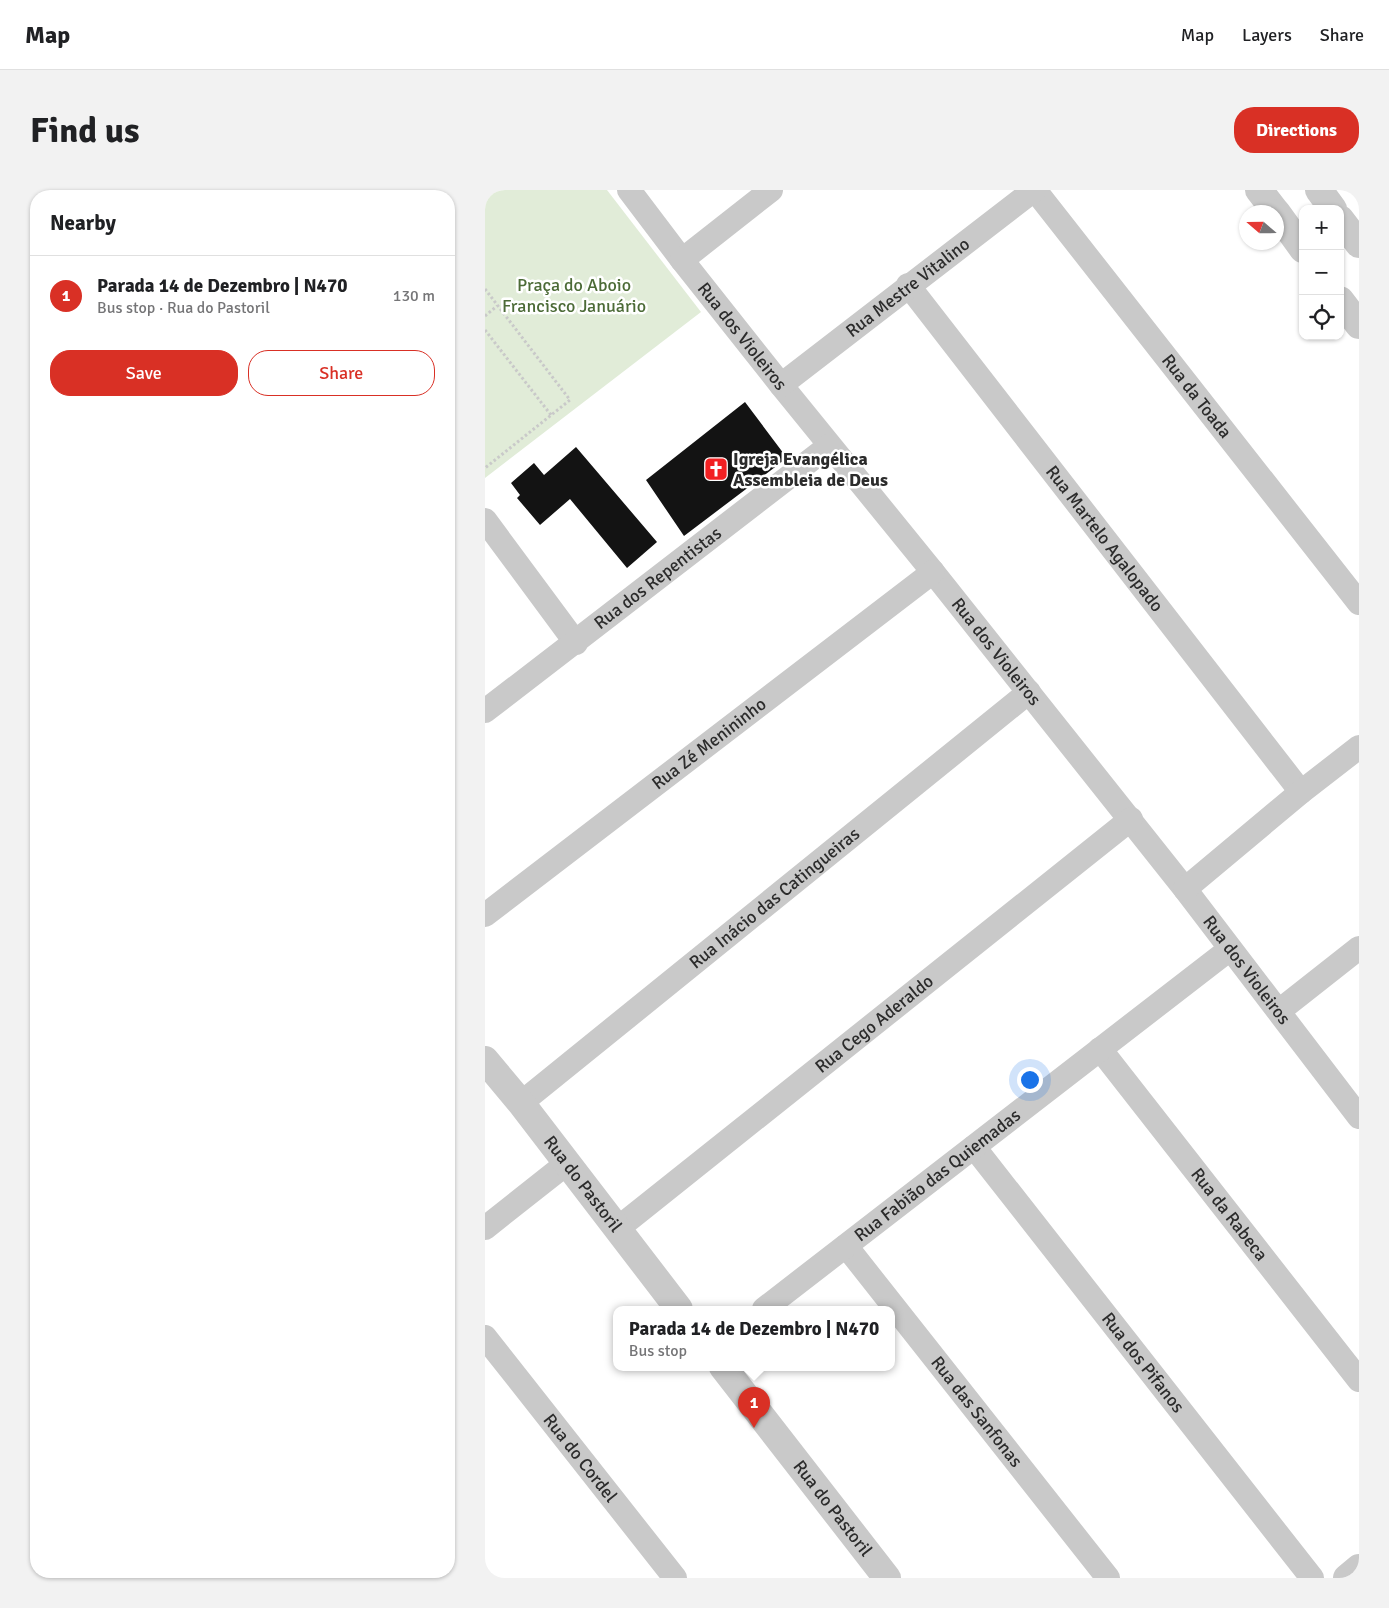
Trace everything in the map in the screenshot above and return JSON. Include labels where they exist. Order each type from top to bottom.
[{"type":"street","name":"Rua dos Violeiros","points":[[629,190],[829,446],[933,572],[1131,819],[1359,1117]]},
{"type":"street","points":[[682,260],[771,190]]},
{"type":"street","name":"Rua Mestre Vitalino","points":[[781,385],[908,285],[1034,190]]},
{"type":"street","name":"Rua da Toada","points":[[1034,190],[1359,604]]},
{"type":"street","points":[[1259,190],[1270,205]]},
{"type":"street","points":[[1319,190],[1330,205]]},
{"type":"street","points":[[1284,224],[1299,244]]},
{"type":"street","points":[[1344,224],[1359,244]]},
{"type":"street","name":"Rua Martelo Agalopado","points":[[908,285],[1301,792]]},
{"type":"street","points":[[1344,305],[1359,325]]},
{"type":"street","name":"Rua dos Repentistas","points":[[485,711],[576,643],[829,446]]},
{"type":"street","points":[[485,520],[576,643]]},
{"type":"street","name":"Rua Zé Menininho","points":[[485,916],[933,572]]},
{"type":"street","name":"Rua Inácio das Catingueiras","points":[[521,1103],[1029,692]]},
{"type":"street","points":[[1185,889],[1301,792],[1359,748]]},
{"type":"street","name":"Rua Cego Aderaldo","points":[[617,1229],[1131,819]]},
{"type":"street","points":[[1279,1011],[1359,948]]},
{"type":"street","name":"Rua Fabião das Quiemadas","points":[[767,1306],[1230,949]]},
{"type":"street","name":"Rua da Rabeca","points":[[1100,1049],[1359,1380]]},
{"type":"street","name":"Rua do Pastoril","points":[[485,1060],[521,1103],[677,1306]]},
{"type":"street","name":"Rua dos Pifanos","points":[[974,1147],[1311,1578]]},
{"type":"street","points":[[485,1228],[566,1164]]},
{"type":"street","name":"Rua das Sanfonas","points":[[846,1246],[893,1306]]},
{"type":"street","name":"Rua das Sanfonas","points":[[895,1308],[1108,1578]]},
{"type":"street","name":"Rua do Cordel","points":[[485,1336],[675,1578]]},
{"type":"street","name":"Rua do Pastoril","points":[[726,1371],[887,1578]]},
{"type":"street","points":[[1347,1578],[1359,1568]]},
{"type":"path","points":[[485,289],[570,400],[485,468]]},
{"type":"path","points":[[485,316],[497,306]]},
{"type":"path","points":[[485,330],[551,415]]},
{"type":"green space","name":"Praça do Aboio Francisco Januário","points":[[485,190],[607,190],[701,312],[485,478]]},
{"type":"building","name":"Igreja Evangélica Assembleia de Deus","points":[[745,402],[787,458],[684,536],[646,480]]},
{"type":"building","points":[[576,447],[657,542],[627,568],[570,499],[540,525],[517,498],[520,495],[511,483],[534,463],[544,475]]},
{"type":"place","name":"Igreja Evangélica Assembleia de Deus","points":[[716,469]]},
{"type":"place","name":"Parada 14 de Dezembro | N470","points":[[754,1428]]}]
